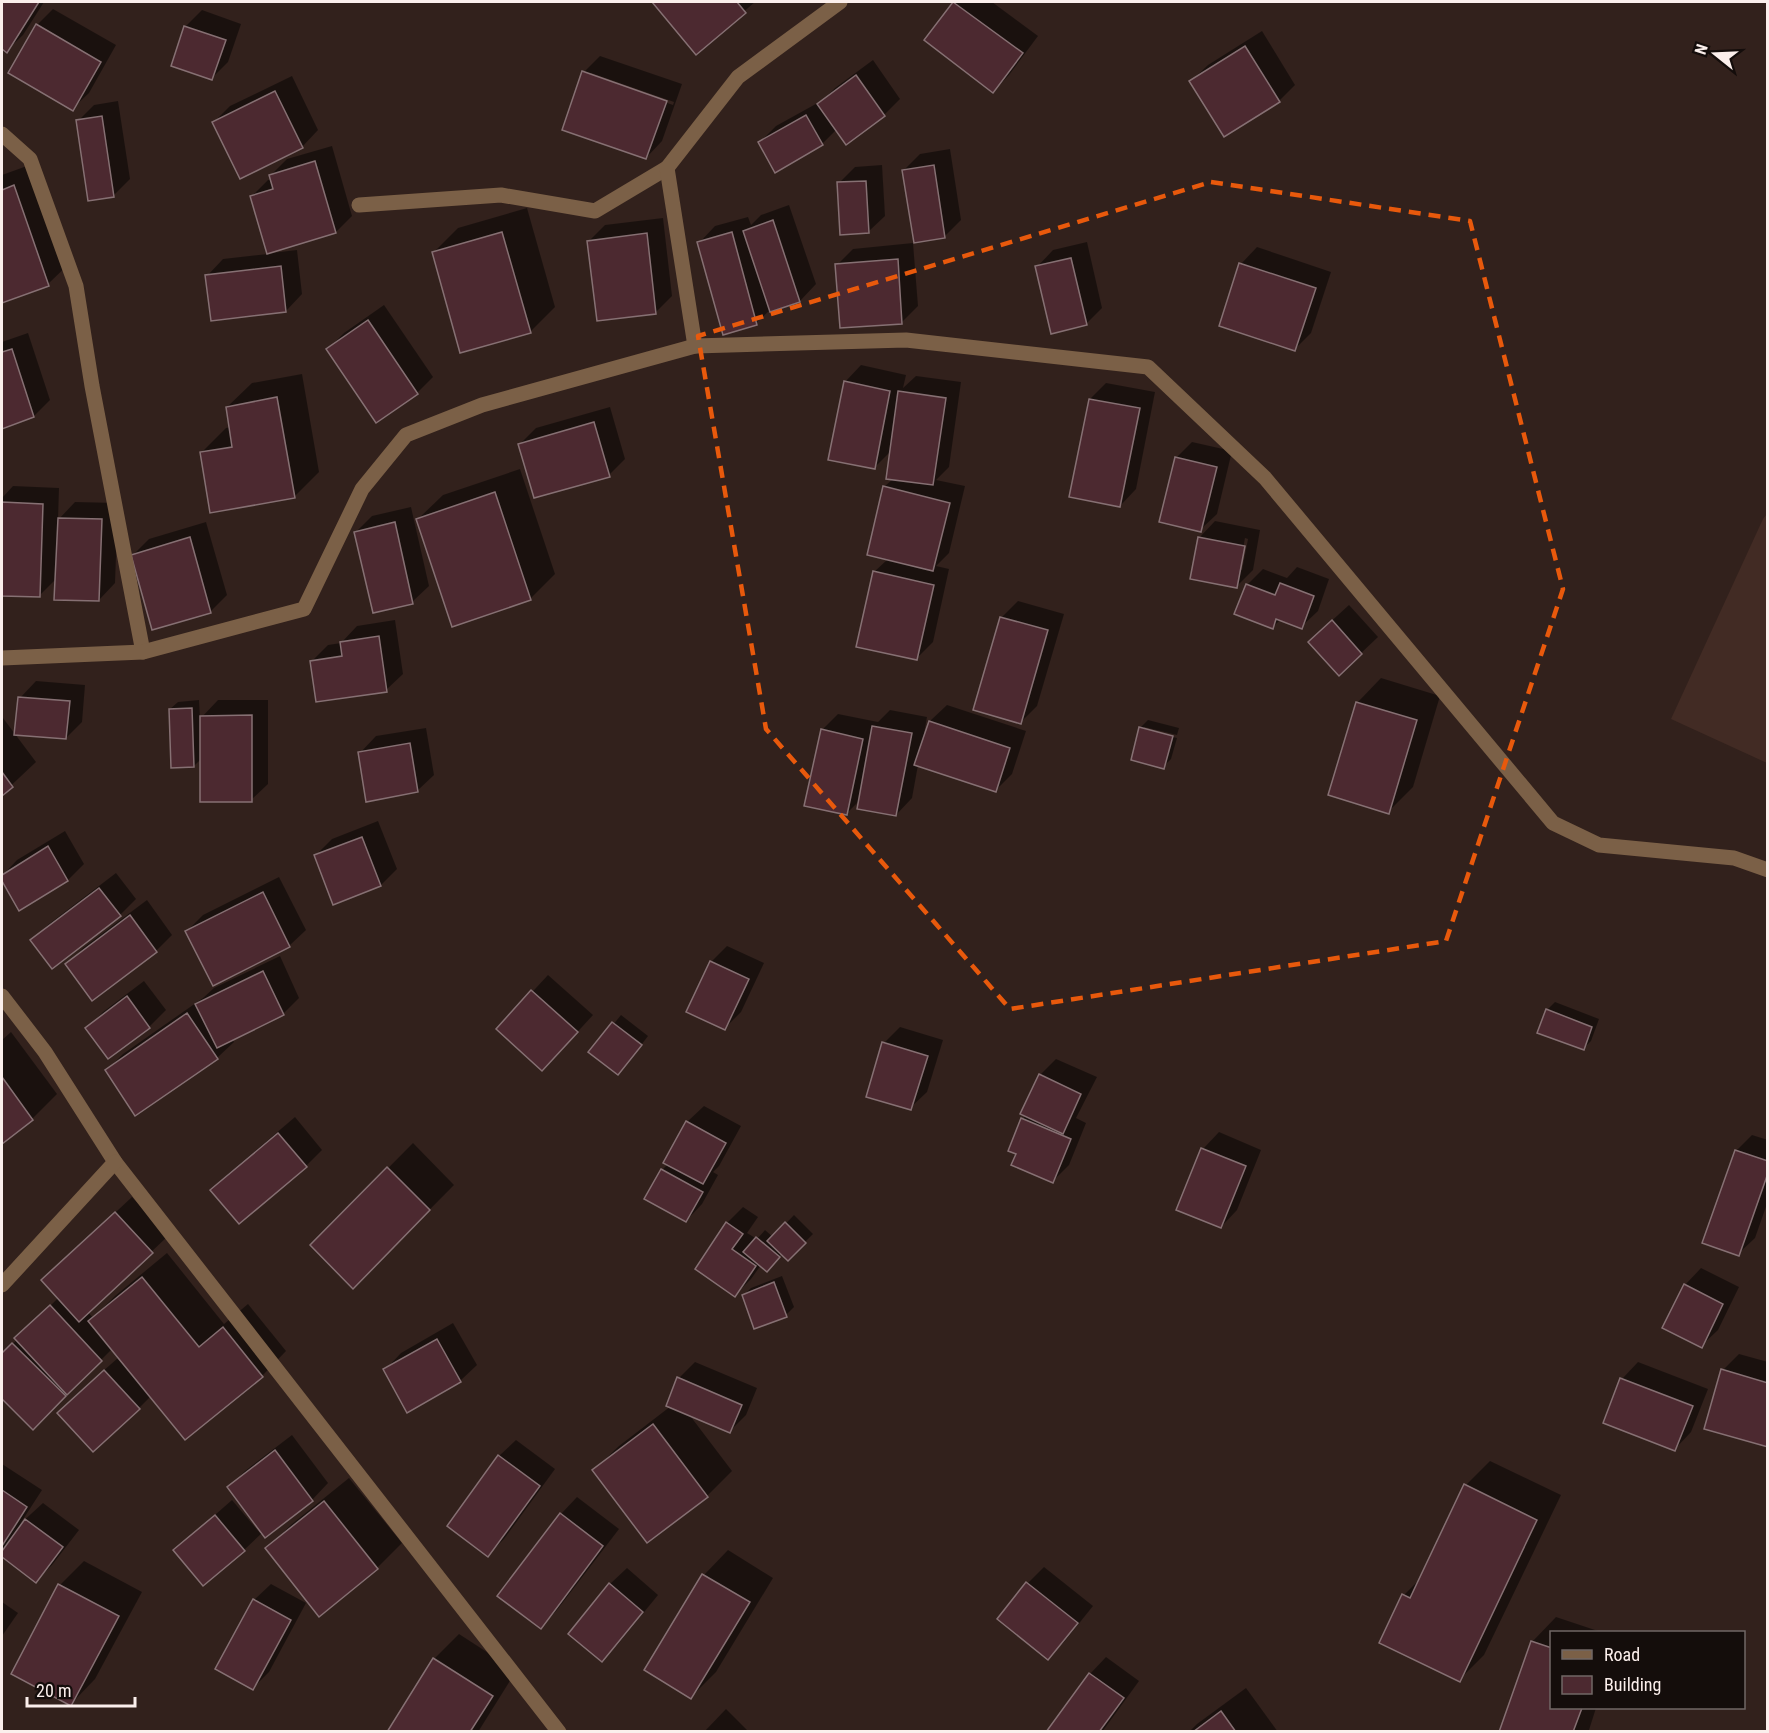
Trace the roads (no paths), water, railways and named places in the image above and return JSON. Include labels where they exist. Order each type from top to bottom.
[{"type":"street","points":[[359,205],[501,195],[595,211],[668,168],[738,77],[840,2]]},
{"type":"street","points":[[2,134],[30,159],[76,286],[94,398],[143,652]]},
{"type":"street","points":[[668,168],[695,346]]},
{"type":"street","points":[[2,658],[143,652],[304,609],[362,489],[406,435],[482,405],[695,346],[906,340],[1148,367],[1264,478],[1553,823],[1599,845],[1734,858],[1767,870]]},
{"type":"street","points":[[2,996],[45,1052],[115,1162],[559,1731]]},
{"type":"street","points":[[2,1285],[115,1162]]}]
